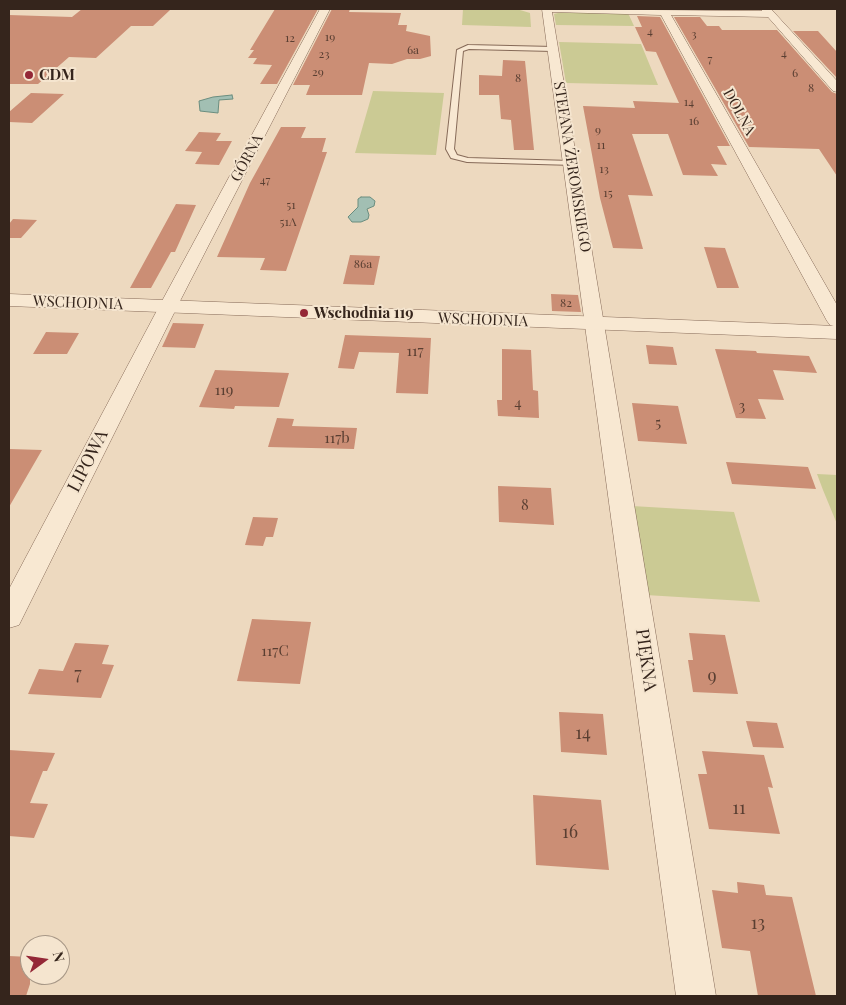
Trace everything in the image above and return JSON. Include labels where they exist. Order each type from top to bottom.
[{"type":"street","name":"GÓRNA","points":[[168,307],[325,9]]},
{"type":"street","points":[[547,9],[664,12],[769,11],[837,88]]},
{"type":"street","name":"STEFANA ŻEROMSKIEGO","points":[[547,9],[596,324]]},
{"type":"street","name":"DOLNA","points":[[664,12],[837,321]]},
{"type":"street","name":"WSCHODNIA","points":[[9,300],[837,333]]},
{"type":"street","name":"LIPOWA","points":[[9,616],[168,307]]},
{"type":"street","name":"PIĘKNA","points":[[596,324],[696,996]]},
{"type":"lane","points":[[553,49],[468,47],[460,50],[450,149],[454,156],[467,160],[571,163]]},
{"type":"shaded area","points":[[463,9],[520,10],[530,13],[531,27],[462,25]]},
{"type":"shaded area","points":[[562,12],[628,13],[634,26],[556,25],[554,14]]},
{"type":"shaded area","points":[[559,42],[641,44],[658,85],[566,83]]},
{"type":"shaded area","points":[[373,91],[444,93],[436,155],[355,153]]},
{"type":"shaded area","points":[[232,95],[233,99],[219,100],[218,113],[200,111],[199,101]]},
{"type":"shaded area","points":[[370,197],[375,201],[374,206],[367,209],[368,219],[361,222],[352,222],[348,217],[358,207],[358,199]]},
{"type":"shaded area","points":[[817,474],[837,475],[837,524],[823,490]]},
{"type":"shaded area","points":[[632,506],[734,512],[760,602],[646,595]]},
{"type":"building","points":[[82,9],[170,10],[153,26],[131,26],[96,58],[69,57],[38,84],[9,84],[9,15],[72,17]]},
{"type":"building","points":[[275,9],[318,9],[277,84],[260,84],[272,65],[253,64],[257,58],[248,58],[254,50],[250,50]]},
{"type":"building","points":[[332,9],[350,9],[349,12],[401,13],[398,25],[407,25],[406,31],[430,36],[431,56],[420,59],[407,59],[392,64],[369,63],[362,95],[306,95],[310,85],[293,85]]},
{"type":"building","points":[[637,16],[660,17],[730,146],[717,146],[727,165],[711,164],[718,176],[683,175],[668,134],[632,134],[653,196],[628,195],[643,249],[613,248],[600,198],[583,106],[635,108],[633,101],[679,103],[656,52],[646,51],[635,27],[642,27]]},
{"type":"building","points":[[674,17],[700,17],[707,26],[719,26],[722,30],[777,30],[832,92],[837,94],[837,176],[819,149],[749,147]]},
{"type":"building","points":[[793,31],[818,31],[837,52],[837,78]]},
{"type":"building","points":[[503,60],[525,61],[534,150],[514,150],[511,120],[501,119],[499,95],[479,95],[479,75],[502,76]]},
{"type":"building","points":[[31,93],[64,94],[32,123],[9,122],[9,112]]},
{"type":"building","points":[[281,127],[306,127],[301,138],[326,138],[322,152],[327,152],[286,271],[260,270],[265,258],[217,257],[250,183]]},
{"type":"building","points":[[199,132],[221,133],[216,141],[232,141],[219,165],[195,164],[202,152],[185,151]]},
{"type":"building","points":[[176,204],[196,205],[175,252],[171,252],[151,288],[130,288]]},
{"type":"building","points":[[13,219],[37,220],[21,238],[9,238],[9,224]]},
{"type":"building","points":[[704,247],[725,248],[739,288],[717,288]]},
{"type":"building","points":[[350,255],[380,256],[374,285],[343,284]]},
{"type":"building","points":[[551,294],[578,295],[581,312],[552,311]]},
{"type":"building","points":[[173,323],[204,324],[195,348],[162,347]]},
{"type":"building","points":[[46,332],[79,333],[67,354],[33,354]]},
{"type":"building","points":[[345,335],[431,338],[428,394],[396,393],[399,353],[359,352],[354,369],[338,368]]},
{"type":"building","points":[[646,345],[673,347],[677,365],[649,364]]},
{"type":"building","points":[[502,349],[531,350],[533,390],[538,391],[539,418],[498,416],[497,400],[502,400]]},
{"type":"building","points":[[715,349],[809,356],[817,373],[773,370],[784,400],[758,399],[766,419],[736,418]]},
{"type":"building","points":[[215,370],[289,373],[279,407],[235,406],[234,409],[199,407]]},
{"type":"building","points":[[632,403],[678,406],[687,444],[638,441]]},
{"type":"building","points":[[277,418],[294,419],[292,426],[357,428],[354,449],[268,447]]},
{"type":"building","points":[[9,449],[42,450],[9,507]]},
{"type":"building","points":[[726,462],[808,467],[816,489],[732,484]]},
{"type":"building","points":[[498,486],[551,488],[554,525],[499,522]]},
{"type":"building","points":[[253,517],[278,518],[273,537],[266,537],[263,546],[245,545]]},
{"type":"building","points":[[252,619],[311,622],[300,684],[237,681]]},
{"type":"building","points":[[689,633],[725,635],[738,694],[693,692],[688,660],[693,660]]},
{"type":"building","points":[[75,643],[109,645],[102,664],[114,665],[101,698],[28,694],[39,669],[63,671]]},
{"type":"building","points":[[559,712],[603,714],[607,755],[561,752]]},
{"type":"building","points":[[746,721],[777,723],[784,748],[753,747]]},
{"type":"building","points":[[9,750],[55,753],[47,771],[43,771],[30,803],[48,804],[34,838],[9,836]]},
{"type":"building","points":[[702,751],[764,755],[773,788],[768,787],[780,834],[709,829],[698,774],[707,774]]},
{"type":"building","points":[[533,795],[601,800],[609,870],[536,865]]},
{"type":"building","points":[[737,882],[764,885],[766,895],[792,897],[816,996],[758,996],[750,951],[722,948],[712,890],[738,893]]},
{"type":"building","points":[[9,956],[20,957],[20,985],[30,985],[26,996],[9,996]]},
{"type":"place","name":"CDM","points":[[29,75]]},
{"type":"place","name":"Wschodnia 119","points":[[304,313]]}]
